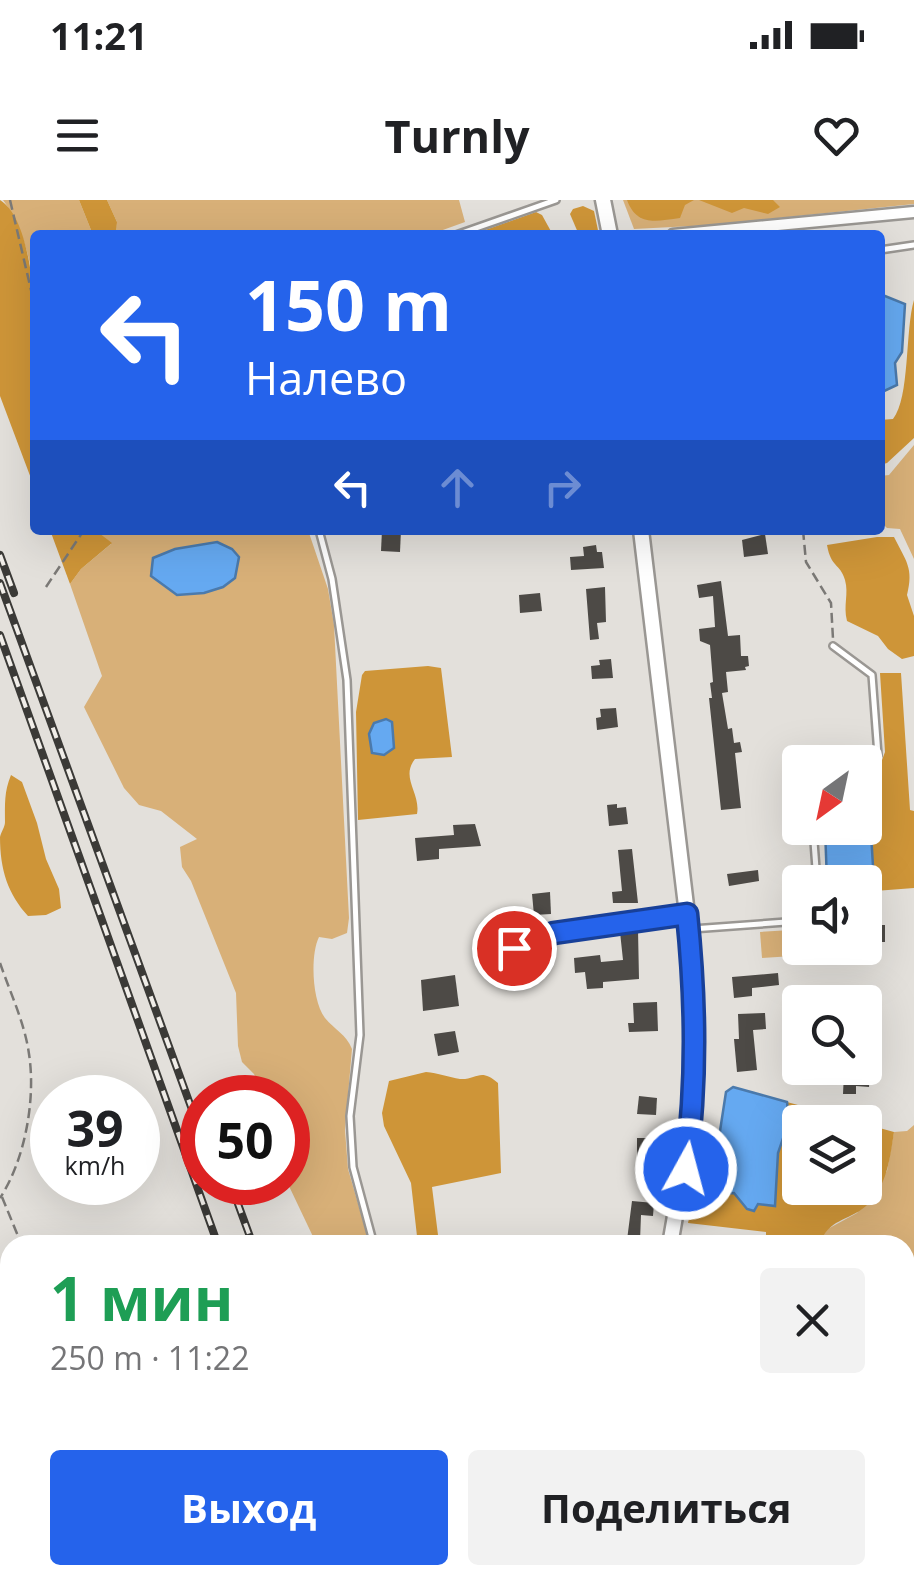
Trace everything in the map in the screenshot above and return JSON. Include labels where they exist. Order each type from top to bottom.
[{"type":"main road","points":[[603,200],[609,230]]},
{"type":"main road","points":[[642,535],[688,921],[696,1021],[694,1098],[686,1169],[672,1235]]},
{"type":"street","points":[[758,230],[914,212]]},
{"type":"lane","points":[[470,230],[556,200]]},
{"type":"lane","points":[[885,249],[914,245]]},
{"type":"lane","points":[[320,535],[332,578],[348,680],[360,1035],[350,1116],[353,1166],[371,1235]]},
{"type":"lane","points":[[834,646],[872,676],[877,745]]},
{"type":"lane","points":[[514,948],[554,933],[688,921],[782,921]]},
{"type":"path","points":[[10,200],[30,286]]},
{"type":"path","points":[[46,587],[81,535]]},
{"type":"path","points":[[804,535],[806,562],[831,603],[834,646]]},
{"type":"path","points":[[0,964],[29,1051],[32,1084],[20,1157],[1,1197],[18,1235]]},
{"type":"shaded area","points":[[0,200],[16,219],[30,270],[30,476],[0,396]]},
{"type":"shaded area","points":[[3,200],[79,200],[91,230],[30,230],[30,263],[16,221]]},
{"type":"shaded area","points":[[79,200],[107,200],[116,230],[91,230]]},
{"type":"shaded area","points":[[107,200],[459,200],[465,222],[443,230],[116,230]]},
{"type":"shaded area","points":[[623,200],[914,200],[914,204],[634,229]]},
{"type":"shaded area","points":[[627,200],[694,200],[685,205],[680,218],[655,221],[636,215]]},
{"type":"shaded area","points":[[699,200],[773,200],[780,207],[768,214],[744,208],[732,213]]},
{"type":"shaded area","points":[[583,206],[594,211],[598,230],[577,230],[570,214]]},
{"type":"shaded area","points":[[536,212],[550,230],[532,230],[485,230]]},
{"type":"shaded area","points":[[914,300],[914,438],[885,464],[885,420],[893,419],[902,396]]},
{"type":"shaded area","points":[[914,445],[914,559],[900,529],[885,526],[885,475]]},
{"type":"shaded area","points":[[52,535],[102,535],[112,543],[81,569],[70,584]]},
{"type":"shaded area","points":[[101,535],[310,535],[328,589],[334,625],[349,918],[347,933],[332,939],[319,937],[314,978],[317,1001],[325,1018],[352,1049],[345,1130],[348,1169],[367,1235],[312,1235],[298,1205],[310,1205],[310,1075],[254,1075],[242,1062],[236,993],[182,867],[180,847],[197,839],[161,811],[139,805],[124,788],[84,707],[102,676],[70,584],[81,569],[111,544]]},
{"type":"shaded area","points":[[894,537],[908,565],[914,656],[902,659],[878,636],[847,621],[845,580],[827,545]]},
{"type":"shaded area","points":[[441,668],[452,757],[415,759],[410,779],[417,814],[358,820],[356,712],[362,675],[365,671]]},
{"type":"shaded area","points":[[880,673],[901,673],[910,810],[914,811],[914,888],[882,890],[882,865],[872,865],[870,845],[882,845],[885,752]]},
{"type":"shaded area","points":[[11,775],[22,782],[59,889],[61,908],[46,915],[28,916],[10,890],[4,871],[0,837]]},
{"type":"shaded area","points":[[782,931],[782,957],[762,958],[760,932]]},
{"type":"shaded area","points":[[426,1072],[460,1079],[483,1075],[498,1083],[501,1173],[432,1187],[438,1235],[417,1235],[411,1183],[384,1126],[382,1113],[389,1081]]},
{"type":"shaded area","points":[[914,1125],[914,1235],[823,1235],[863,1205],[882,1205],[882,1178],[887,1171],[894,1132],[907,1131]]},
{"type":"shaded area","points":[[882,1129],[894,1132],[882,1182]]},
{"type":"shaded area","points":[[782,1141],[782,1205],[867,1205],[824,1235],[766,1235],[688,1223],[697,1181],[711,1159],[740,1196],[774,1206]]},
{"type":"water","points":[[885,296],[905,304],[902,352],[895,363],[897,385],[885,391]]},
{"type":"water","points":[[217,542],[239,557],[235,578],[223,587],[177,595],[151,576],[153,558],[175,549]]},
{"type":"water","points":[[386,719],[392,722],[394,748],[384,755],[372,753],[369,734],[374,723]]},
{"type":"water","points":[[826,845],[872,845],[873,865],[826,865]]},
{"type":"water","points":[[733,1087],[787,1102],[782,1105],[775,1206],[758,1204],[754,1211],[747,1209],[734,1193],[725,1194],[717,1189],[715,1175],[720,1167],[711,1159],[710,1150],[718,1144],[726,1092]]},
{"type":"building","points":[[382,535],[401,535],[400,552],[381,551]]},
{"type":"building","points":[[765,535],[768,554],[744,557],[742,540]]},
{"type":"building","points":[[596,545],[597,552],[602,552],[604,568],[571,570],[570,557],[584,556],[583,547]]},
{"type":"building","points":[[721,581],[728,636],[740,635],[741,656],[748,656],[749,666],[746,670],[726,672],[728,692],[722,693],[728,729],[732,728],[734,743],[740,742],[742,752],[735,753],[741,808],[721,810],[709,698],[713,682],[710,645],[700,641],[699,629],[715,627],[713,596],[699,598],[697,585]]},
{"type":"building","points":[[605,587],[606,622],[597,623],[599,639],[590,640],[586,589]]},
{"type":"building","points":[[540,593],[542,611],[520,613],[519,595]]},
{"type":"building","points":[[611,659],[613,678],[592,679],[591,666],[600,665],[599,660]]},
{"type":"building","points":[[616,708],[618,727],[597,730],[600,709]]},
{"type":"building","points":[[617,804],[617,808],[626,807],[628,824],[609,826],[607,805]]},
{"type":"building","points":[[475,824],[481,846],[439,849],[439,859],[417,861],[415,838],[454,835],[453,825]]},
{"type":"building","points":[[632,849],[638,903],[613,903],[612,892],[622,891],[618,850]]},
{"type":"building","points":[[758,870],[759,881],[729,886],[727,874]]},
{"type":"building","points":[[550,892],[551,914],[534,915],[532,894]]},
{"type":"building","points":[[638,930],[639,979],[603,982],[603,988],[587,989],[585,972],[575,973],[574,958],[600,955],[601,962],[623,960],[620,932]]},
{"type":"building","points":[[778,973],[779,985],[752,988],[752,996],[734,998],[732,977]]},
{"type":"building","points":[[455,975],[459,1006],[423,1011],[421,980]]},
{"type":"building","points":[[657,1002],[658,1031],[629,1032],[628,1023],[634,1023],[633,1003]]},
{"type":"building","points":[[765,1013],[766,1029],[753,1030],[757,1070],[737,1072],[734,1039],[739,1039],[738,1014]]},
{"type":"building","points":[[455,1031],[459,1052],[438,1056],[434,1034]]},
{"type":"building","points":[[843,1085],[869,1085],[856,1086],[856,1094],[843,1094]]},
{"type":"building","points":[[639,1096],[657,1098],[656,1115],[637,1114]]},
{"type":"building","points":[[637,1138],[652,1138],[652,1180],[637,1180]]},
{"type":"building","points":[[632,1201],[654,1203],[653,1216],[641,1215],[640,1235],[628,1235]]},
{"type":"railway","points":[[0,555],[14,593]]},
{"type":"railway","points":[[0,583],[180,1077]]},
{"type":"railway","points":[[0,635],[214,1235]]},
{"type":"railway","points":[[238,1205],[249,1235]]},
{"type":"route","points":[[514,948],[554,933],[687,914],[696,1021],[693,1113],[686,1169]]}]
